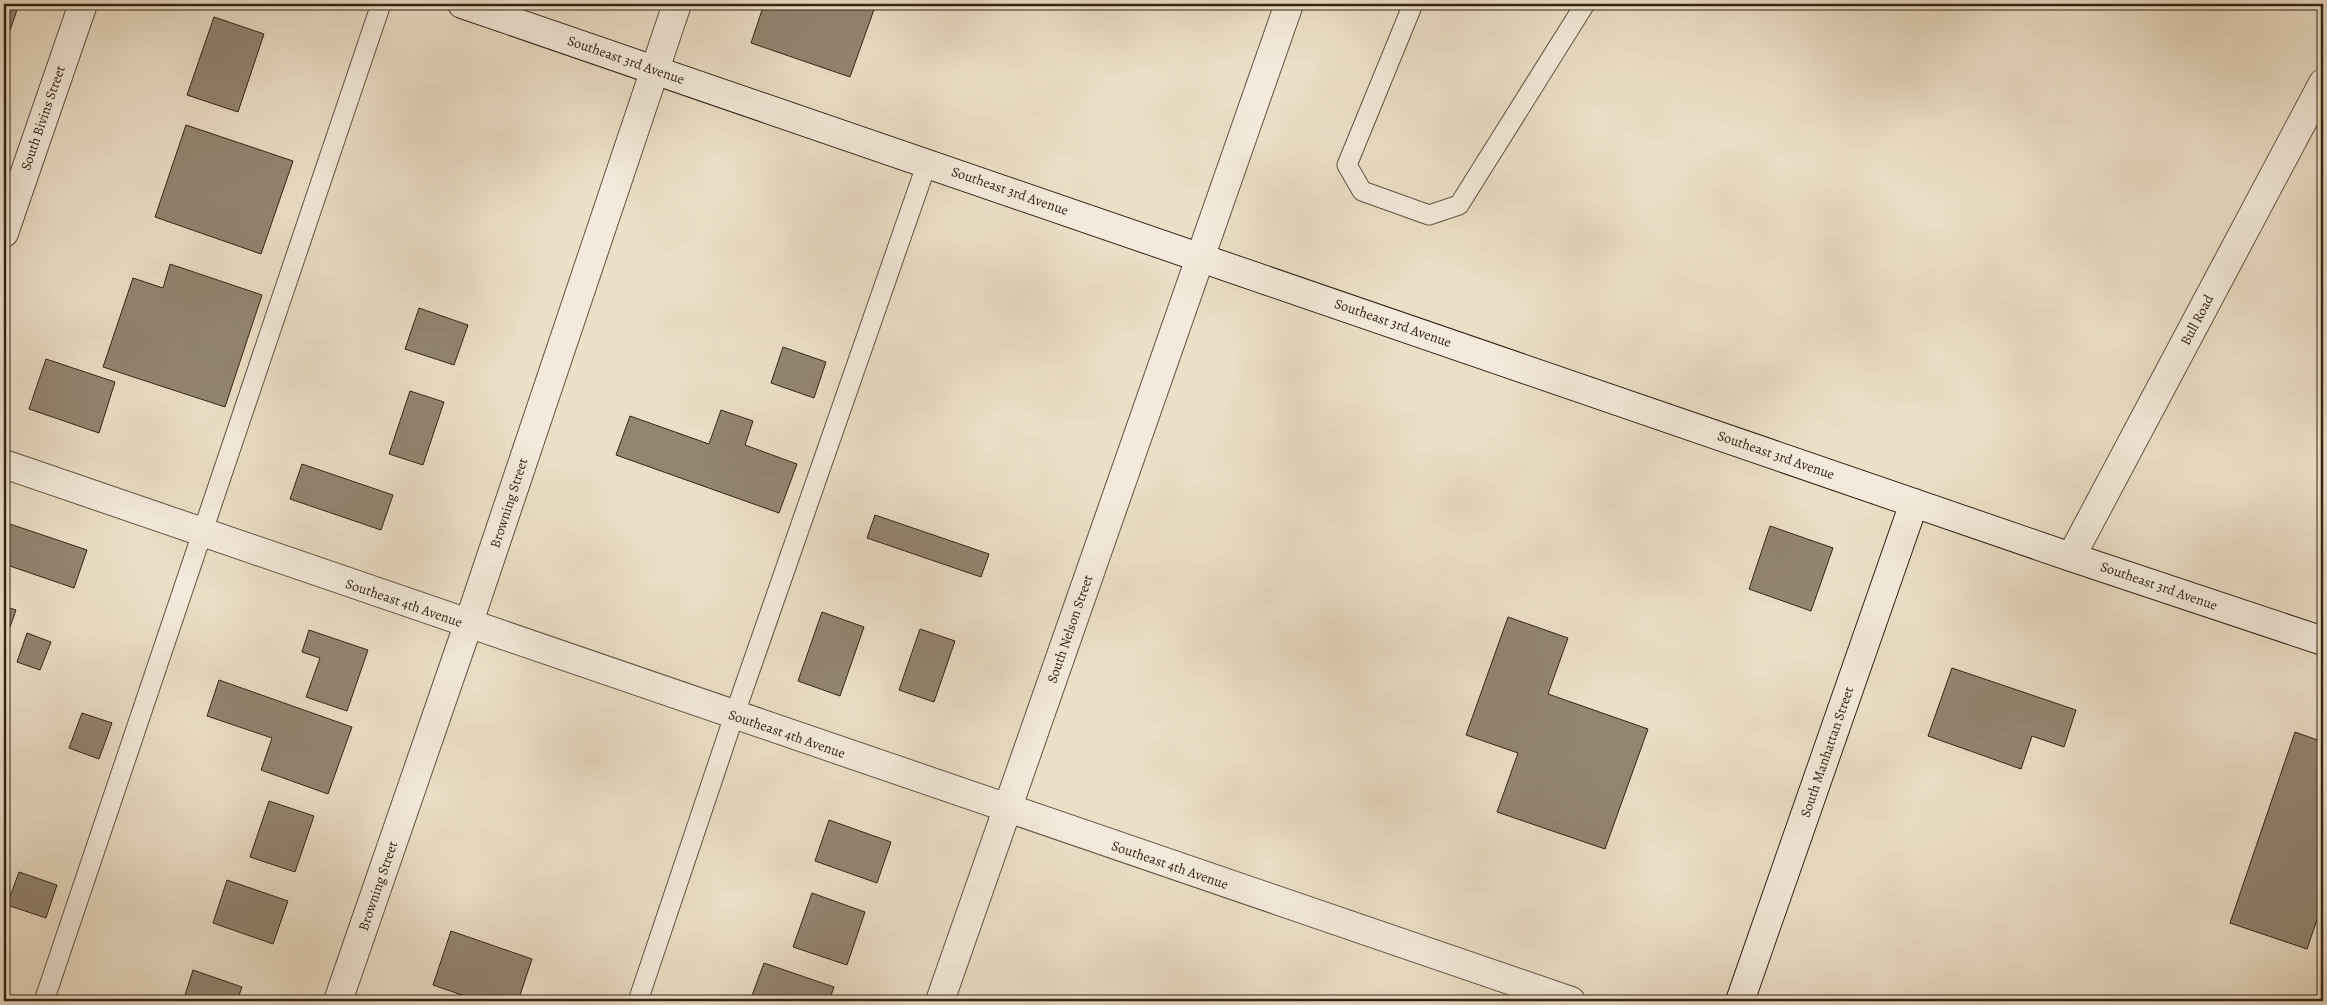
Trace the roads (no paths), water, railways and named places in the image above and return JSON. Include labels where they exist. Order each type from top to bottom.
[{"type":"street","name":"South Bivins Street","points":[[4,233],[83,4]]},
{"type":"street","name":"Southeast 3rd Avenue","points":[[462,4],[2071,557],[2323,641]]},
{"type":"street","name":"Browning Street","points":[[338,1001],[468,625],[677,4]]},
{"type":"street","name":"South Nelson Street","points":[[940,1001],[1288,4]]},
{"type":"street","name":"Bull Road","points":[[2071,557],[2323,83]]},
{"type":"street","name":"Southeast 4th Avenue","points":[[4,464],[468,625],[1571,1001]]},
{"type":"street","name":"South Manhattan Street","points":[[1740,1001],[1914,503]]},
{"type":"lane","points":[[44,1001],[204,534],[381,4]]},
{"type":"lane","points":[[1413,4],[1347,165],[1362,191],[1429,214],[1459,205],[1585,4]]},
{"type":"lane","points":[[638,1001],[734,716],[927,163]]}]
